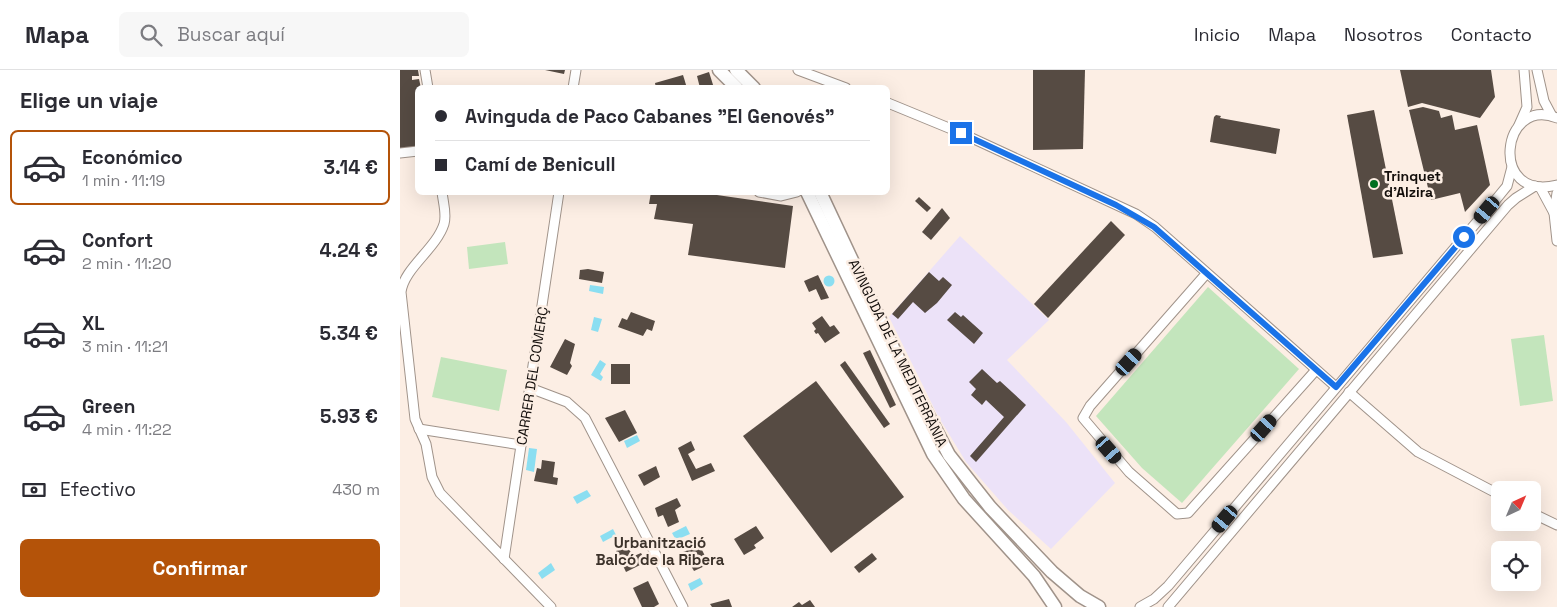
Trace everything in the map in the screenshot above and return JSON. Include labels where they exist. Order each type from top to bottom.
[{"type":"main road","points":[[718,70],[734,85]]},
{"type":"main road","points":[[736,70],[751,85]]},
{"type":"main road","name":"AVINGUDA DE LA MEDITERRÀNIA","points":[[808,195],[933,454],[964,499],[1034,576],[1055,607]]},
{"type":"main road","name":"AVINGUDA DE LA MEDITERRÀNIA","points":[[821,195],[899,361],[949,455],[990,507],[1052,572],[1080,596],[1099,607]]},
{"type":"street","points":[[425,70],[428,85]]},
{"type":"street","points":[[574,85],[576,70]]},
{"type":"street","points":[[798,70],[838,85]]},
{"type":"street","points":[[1524,70],[1528,107],[1510,140],[1508,153],[1512,166],[1524,181],[1538,187],[1554,213]]},
{"type":"street","points":[[1519,126],[1530,118],[1554,117],[1544,101],[1537,70]]},
{"type":"street","points":[[890,104],[961,133],[1136,214],[1154,227],[1336,387]]},
{"type":"street","points":[[400,153],[415,151]]},
{"type":"street","points":[[1140,607],[1168,586],[1507,186],[1512,166]]},
{"type":"street","points":[[1168,607],[1508,206],[1516,198],[1538,187],[1557,185]]},
{"type":"street","points":[[1557,194],[1554,213],[1557,241]]},
{"type":"street","points":[[442,195],[444,224],[432,246],[403,280],[402,286],[415,419],[426,444],[432,477],[440,493],[551,607]]},
{"type":"street","name":"CARRER DEL COMERÇ","points":[[504,559],[559,195]]},
{"type":"street","points":[[1206,274],[1090,406],[1083,418],[1129,472],[1156,496],[1177,514],[1188,513],[1316,370]]},
{"type":"street","points":[[400,385],[411,384]]},
{"type":"street","points":[[530,388],[567,402],[585,418],[682,607]]},
{"type":"street","points":[[1349,392],[1418,452],[1491,490]]},
{"type":"street","points":[[419,429],[521,445]]},
{"type":"street","points":[[1541,517],[1557,525]]},
{"type":"shaded area","points":[[960,236],[1049,320],[1007,360],[1066,422],[1115,483],[1051,549],[1008,510],[966,462],[938,416],[889,317]]},
{"type":"green space","points":[[505,242],[508,264],[469,269],[467,247]]},
{"type":"green space","points":[[1208,287],[1299,369],[1182,503],[1142,468],[1096,416]]},
{"type":"green space","points":[[1544,335],[1553,401],[1520,406],[1511,339]]},
{"type":"green space","points":[[441,357],[507,370],[499,411],[432,397]]},
{"type":"water","points":[[827,276],[831,276],[834,281],[833,285],[827,286],[824,283],[824,279]]},
{"type":"water","points":[[590,285],[604,287],[603,294],[589,291]]},
{"type":"water","points":[[594,317],[602,319],[598,332],[591,330]]},
{"type":"water","points":[[600,360],[606,364],[600,374],[603,377],[601,381],[591,375]]},
{"type":"water","points":[[637,435],[640,441],[627,448],[624,441]]},
{"type":"water","points":[[529,448],[537,449],[534,472],[526,470]]},
{"type":"water","points":[[587,490],[591,496],[577,504],[573,497]]},
{"type":"water","points":[[686,526],[690,534],[676,540],[672,533]]},
{"type":"water","points":[[613,529],[616,535],[603,542],[600,536]]},
{"type":"water","points":[[551,563],[555,570],[542,579],[538,573]]},
{"type":"water","points":[[700,578],[703,584],[691,591],[688,584]]},
{"type":"building","points":[[400,70],[418,70],[419,76],[412,76],[412,80],[419,79],[420,85],[415,85],[415,147],[400,149]]},
{"type":"building","points":[[545,70],[565,70],[564,74]]},
{"type":"building","points":[[1033,70],[1085,70],[1083,149],[1033,150]]},
{"type":"building","points":[[1400,70],[1491,70],[1495,97],[1480,118],[1422,103],[1408,107]]},
{"type":"building","points":[[709,72],[713,85],[699,85],[697,76]]},
{"type":"building","points":[[683,75],[686,85],[655,85],[655,83]]},
{"type":"building","points":[[1423,107],[1439,111],[1441,118],[1452,115],[1455,130],[1477,125],[1490,185],[1465,212],[1460,193],[1431,200],[1409,110]]},
{"type":"building","name":"Trinquet d'Alzira","points":[[1374,110],[1403,254],[1373,258],[1347,115]]},
{"type":"building","points":[[1216,115],[1221,116],[1220,118],[1280,129],[1276,154],[1210,142],[1214,117]]},
{"type":"building","points":[[650,195],[717,195],[793,206],[785,268],[688,255],[693,224],[654,219],[657,204],[649,204]]},
{"type":"building","points":[[919,197],[931,208],[927,212],[915,201]]},
{"type":"building","points":[[942,208],[950,218],[931,240],[922,232]]},
{"type":"building","points":[[1111,221],[1125,235],[1048,318],[1034,304]]},
{"type":"building","points":[[588,269],[604,272],[602,283],[579,279],[580,270]]},
{"type":"building","points":[[929,272],[939,281],[943,277],[952,285],[937,303],[925,313],[913,302],[898,319],[892,314]]},
{"type":"building","points":[[818,275],[829,298],[821,300],[816,289],[809,292],[804,281]]},
{"type":"building","points":[[631,312],[655,321],[652,331],[647,329],[643,336],[618,327],[622,318],[627,320]]},
{"type":"building","points":[[955,312],[961,317],[963,315],[983,333],[974,344],[947,320]]},
{"type":"building","points":[[822,316],[830,327],[834,325],[840,333],[825,343],[818,333],[816,334],[814,331],[816,329],[812,323]]},
{"type":"building","points":[[565,339],[575,344],[570,363],[572,366],[567,375],[550,367]]},
{"type":"building","points":[[870,350],[896,405],[890,408],[863,353]]},
{"type":"building","points":[[845,361],[890,424],[884,428],[840,365]]},
{"type":"building","points":[[611,364],[630,364],[630,384],[611,384]]},
{"type":"building","points":[[982,369],[997,383],[1000,381],[1026,405],[976,462],[970,456],[1004,417],[986,400],[982,405],[971,395],[976,389],[969,382]]},
{"type":"building","points":[[816,381],[904,497],[831,553],[743,436]]},
{"type":"building","points":[[625,410],[637,433],[619,442],[605,418]]},
{"type":"building","points":[[691,441],[695,450],[688,454],[696,469],[711,463],[715,471],[692,481],[678,448]]},
{"type":"building","points":[[542,460],[555,462],[553,477],[558,478],[557,485],[534,481],[537,468],[541,469]]},
{"type":"building","points":[[656,466],[660,477],[644,486],[638,475]]},
{"type":"building","points":[[677,498],[681,506],[675,510],[679,522],[668,527],[663,515],[658,517],[655,508]]},
{"type":"building","points":[[756,526],[764,538],[754,545],[756,548],[744,555],[734,539]]},
{"type":"building","points":[[700,546],[709,564],[694,571],[683,552]]},
{"type":"building","points":[[627,547],[634,556],[641,553],[646,562],[626,572],[616,551]]},
{"type":"building","points":[[872,553],[877,559],[859,573],[854,567]]},
{"type":"building","points":[[648,581],[659,604],[654,607],[642,607],[633,588]]},
{"type":"building","points":[[729,599],[732,607],[712,607],[710,604]]},
{"type":"building","points":[[810,600],[815,607],[792,607],[799,602],[802,605]]},
{"type":"place","name":"Trinquet d'Alzira","points":[[1374,184]]},
{"type":"district","name":"Urbanització Balcó de la Ribera","points":[[660,550]]},
{"type":"route","points":[[961,133],[1136,214],[1154,227],[1336,387],[1464,237]]}]
